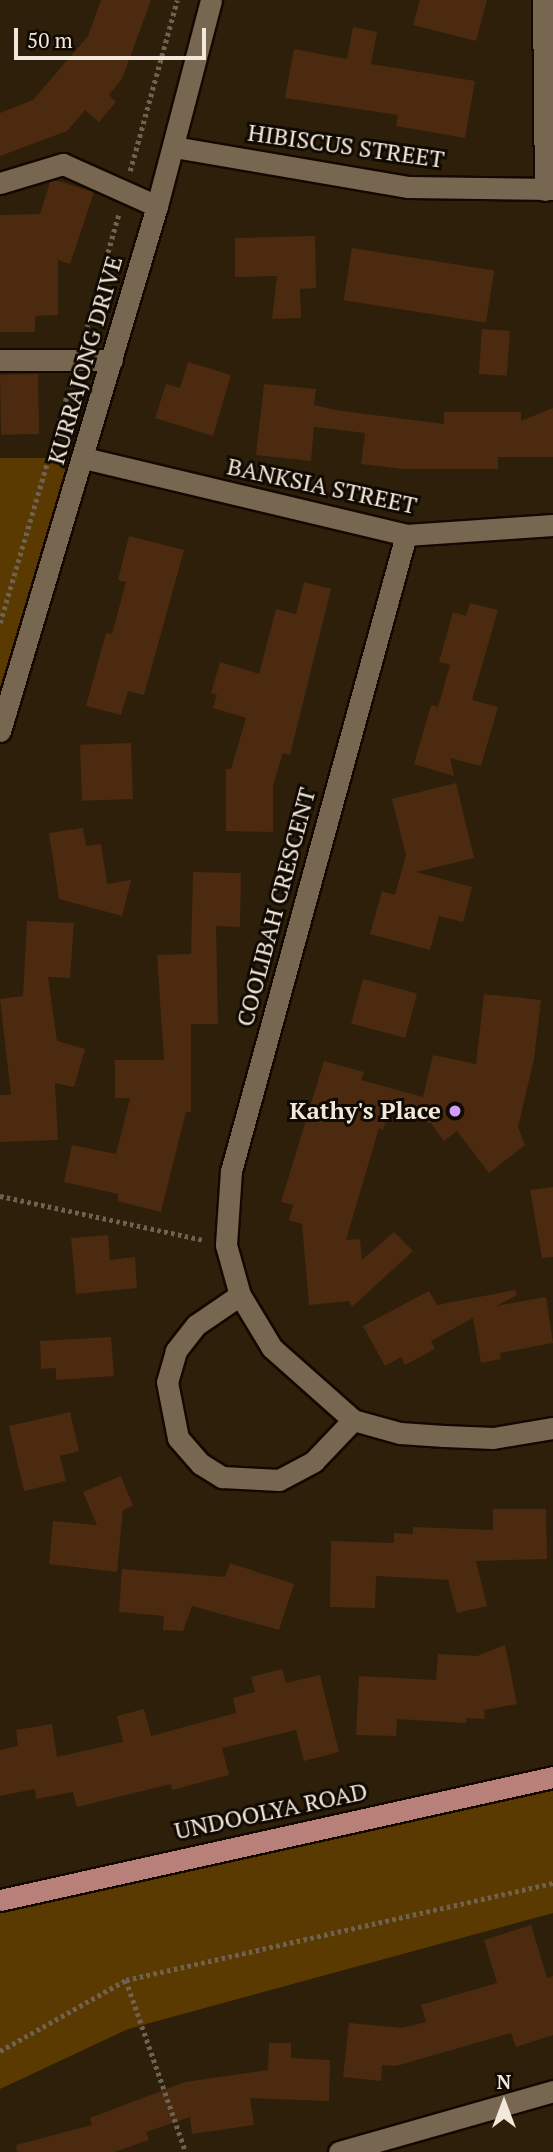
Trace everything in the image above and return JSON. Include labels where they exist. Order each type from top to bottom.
[{"type":"main road","name":"UNDOOLYA ROAD","points":[[0,1900],[553,1777]]},
{"type":"street","name":"KURRAJONG DRIVE","points":[[0,732],[84,458],[174,147],[211,0]]},
{"type":"street","points":[[543,0],[549,190]]},
{"type":"street","name":"HIBISCUS STREET","points":[[174,147],[409,187],[549,190]]},
{"type":"street","points":[[0,183],[62,164],[157,205]]},
{"type":"street","points":[[0,360],[112,360]]},
{"type":"street","name":"BANKSIA STREET","points":[[84,458],[406,535],[553,525]]},
{"type":"street","name":"COOLIBAH CRESCENT","points":[[406,535],[231,1171],[226,1245],[240,1295],[272,1348],[353,1420],[400,1433],[456,1437],[493,1438],[553,1428]]},
{"type":"street","points":[[240,1295],[196,1325],[176,1351],[167,1382],[178,1438],[201,1464],[222,1477],[279,1480],[314,1461],[353,1420]]},
{"type":"street","points":[[339,2152],[553,2091]]},
{"type":"path","points":[[0,623],[77,360],[177,0]]},
{"type":"path","points":[[0,1196],[226,1245]]},
{"type":"path","points":[[0,2051],[125,1980],[553,1883]]},
{"type":"path","points":[[125,1980],[186,2152]]},
{"type":"shaded area","points":[[0,458],[84,458],[0,731]]},
{"type":"shaded area","points":[[553,1777],[553,1913],[128,2029],[0,2089],[0,1902]]},
{"type":"building","points":[[101,0],[151,0],[122,79],[109,95],[116,102],[99,122],[85,110],[67,131],[0,156],[0,113],[33,100],[88,36]]},
{"type":"building","points":[[420,0],[487,0],[476,41],[413,25]]},
{"type":"building","points":[[353,27],[377,32],[371,64],[475,81],[465,138],[396,126],[398,115],[285,98],[294,49],[347,59]]},
{"type":"building","points":[[55,180],[94,192],[70,264],[58,260],[58,315],[35,316],[35,332],[0,332],[0,215],[40,214],[50,182]]},
{"type":"building","points":[[315,236],[316,288],[300,289],[301,318],[272,319],[277,276],[235,277],[235,238]]},
{"type":"building","points":[[352,248],[494,271],[486,323],[344,300]]},
{"type":"building","points":[[482,329],[510,331],[507,376],[479,374]]},
{"type":"building","points":[[188,362],[231,375],[213,436],[155,418],[166,384],[180,388]]},
{"type":"building","points":[[38,374],[39,434],[1,435],[0,375]]},
{"type":"building","points":[[264,384],[316,389],[314,405],[335,410],[444,424],[444,412],[521,412],[521,421],[553,408],[553,457],[498,457],[498,469],[403,469],[361,464],[365,433],[314,427],[311,461],[256,455]]},
{"type":"building","points":[[129,536],[184,550],[144,695],[128,691],[121,715],[86,706],[106,633],[112,634],[126,582],[118,580]]},
{"type":"building","points":[[304,582],[331,589],[290,755],[283,753],[273,785],[273,832],[226,831],[226,769],[231,769],[246,718],[213,708],[217,695],[211,693],[220,662],[259,674],[276,609],[296,614]]},
{"type":"building","points":[[470,603],[498,610],[472,700],[498,707],[481,766],[450,758],[454,776],[414,764],[431,705],[438,707],[450,665],[439,662],[453,612],[466,616]]},
{"type":"building","points":[[131,743],[133,799],[82,801],[80,745]]},
{"type":"building","points":[[456,783],[474,858],[416,872],[472,887],[463,922],[439,916],[430,950],[370,934],[382,891],[395,895],[406,855],[392,799]]},
{"type":"building","points":[[83,828],[86,846],[101,844],[107,884],[131,880],[122,916],[59,899],[49,833]]},
{"type":"building","points":[[193,872],[241,873],[240,927],[216,926],[218,1024],[191,1024],[191,1112],[186,1112],[161,1212],[118,1201],[118,1194],[64,1182],[72,1145],[116,1154],[130,1098],[115,1098],[115,1060],[164,1060],[157,955],[191,954]]},
{"type":"building","points":[[27,921],[74,923],[70,978],[48,977],[57,1041],[85,1049],[74,1087],[55,1083],[58,1140],[0,1142],[0,1095],[11,1095],[0,999],[23,996]]},
{"type":"building","points":[[363,979],[417,993],[405,1038],[351,1023]]},
{"type":"building","points":[[484,994],[541,1000],[534,1059],[518,1127],[525,1145],[489,1173],[457,1131],[444,1141],[431,1123],[388,1114],[383,1130],[379,1128],[346,1240],[360,1239],[362,1260],[394,1232],[413,1251],[352,1307],[349,1301],[309,1305],[302,1224],[289,1220],[293,1205],[281,1202],[324,1061],[364,1072],[361,1080],[423,1097],[433,1055],[476,1064]]},
{"type":"building","points":[[553,1187],[553,1257],[542,1258],[530,1190]]},
{"type":"building","points":[[108,1235],[110,1260],[135,1257],[137,1288],[76,1294],[71,1238]]},
{"type":"building","points":[[515,1290],[517,1295],[496,1306],[546,1297],[553,1343],[500,1353],[501,1359],[481,1363],[473,1318],[431,1341],[435,1349],[405,1365],[401,1357],[385,1366],[363,1326],[429,1291],[437,1305]]},
{"type":"building","points":[[111,1337],[114,1376],[56,1380],[56,1368],[41,1369],[40,1341]]},
{"type":"building","points":[[70,1412],[79,1451],[60,1456],[66,1481],[24,1491],[9,1426]]},
{"type":"building","points":[[121,1476],[133,1506],[123,1510],[117,1572],[49,1564],[53,1521],[97,1525],[83,1492]]},
{"type":"building","points":[[493,1509],[546,1509],[547,1559],[476,1561],[487,1606],[457,1613],[448,1580],[376,1576],[375,1608],[330,1607],[331,1541],[394,1543],[394,1533],[413,1534],[413,1527],[493,1530]]},
{"type":"building","points":[[230,1563],[294,1584],[279,1630],[192,1606],[183,1631],[163,1630],[164,1616],[119,1612],[122,1569],[225,1577]]},
{"type":"building","points":[[505,1645],[517,1704],[484,1710],[485,1719],[466,1718],[466,1723],[397,1719],[396,1736],[356,1735],[359,1676],[436,1680],[438,1654],[477,1656]]},
{"type":"building","points":[[282,1669],[286,1683],[320,1675],[339,1752],[304,1761],[296,1730],[222,1748],[229,1775],[172,1790],[171,1784],[77,1807],[73,1792],[36,1799],[35,1789],[0,1796],[0,1750],[18,1746],[16,1730],[52,1724],[57,1757],[123,1742],[117,1716],[144,1709],[151,1736],[236,1713],[233,1698],[255,1692],[251,1677]]},
{"type":"building","points":[[531,1925],[547,1978],[553,1976],[553,2035],[516,2047],[511,2033],[396,2066],[382,2065],[381,2081],[343,2077],[349,2023],[402,2028],[426,2022],[421,2005],[497,1983],[484,1940]]},
{"type":"building","points":[[269,2043],[291,2043],[291,2058],[330,2060],[329,2101],[250,2098],[254,2125],[192,2134],[190,2117],[146,2132],[149,2140],[114,2152],[17,2152],[16,2145],[92,2125],[90,2118],[185,2082],[268,2070]]},
{"type":"place","name":"Kathy's Place","points":[[455,1111]]}]
